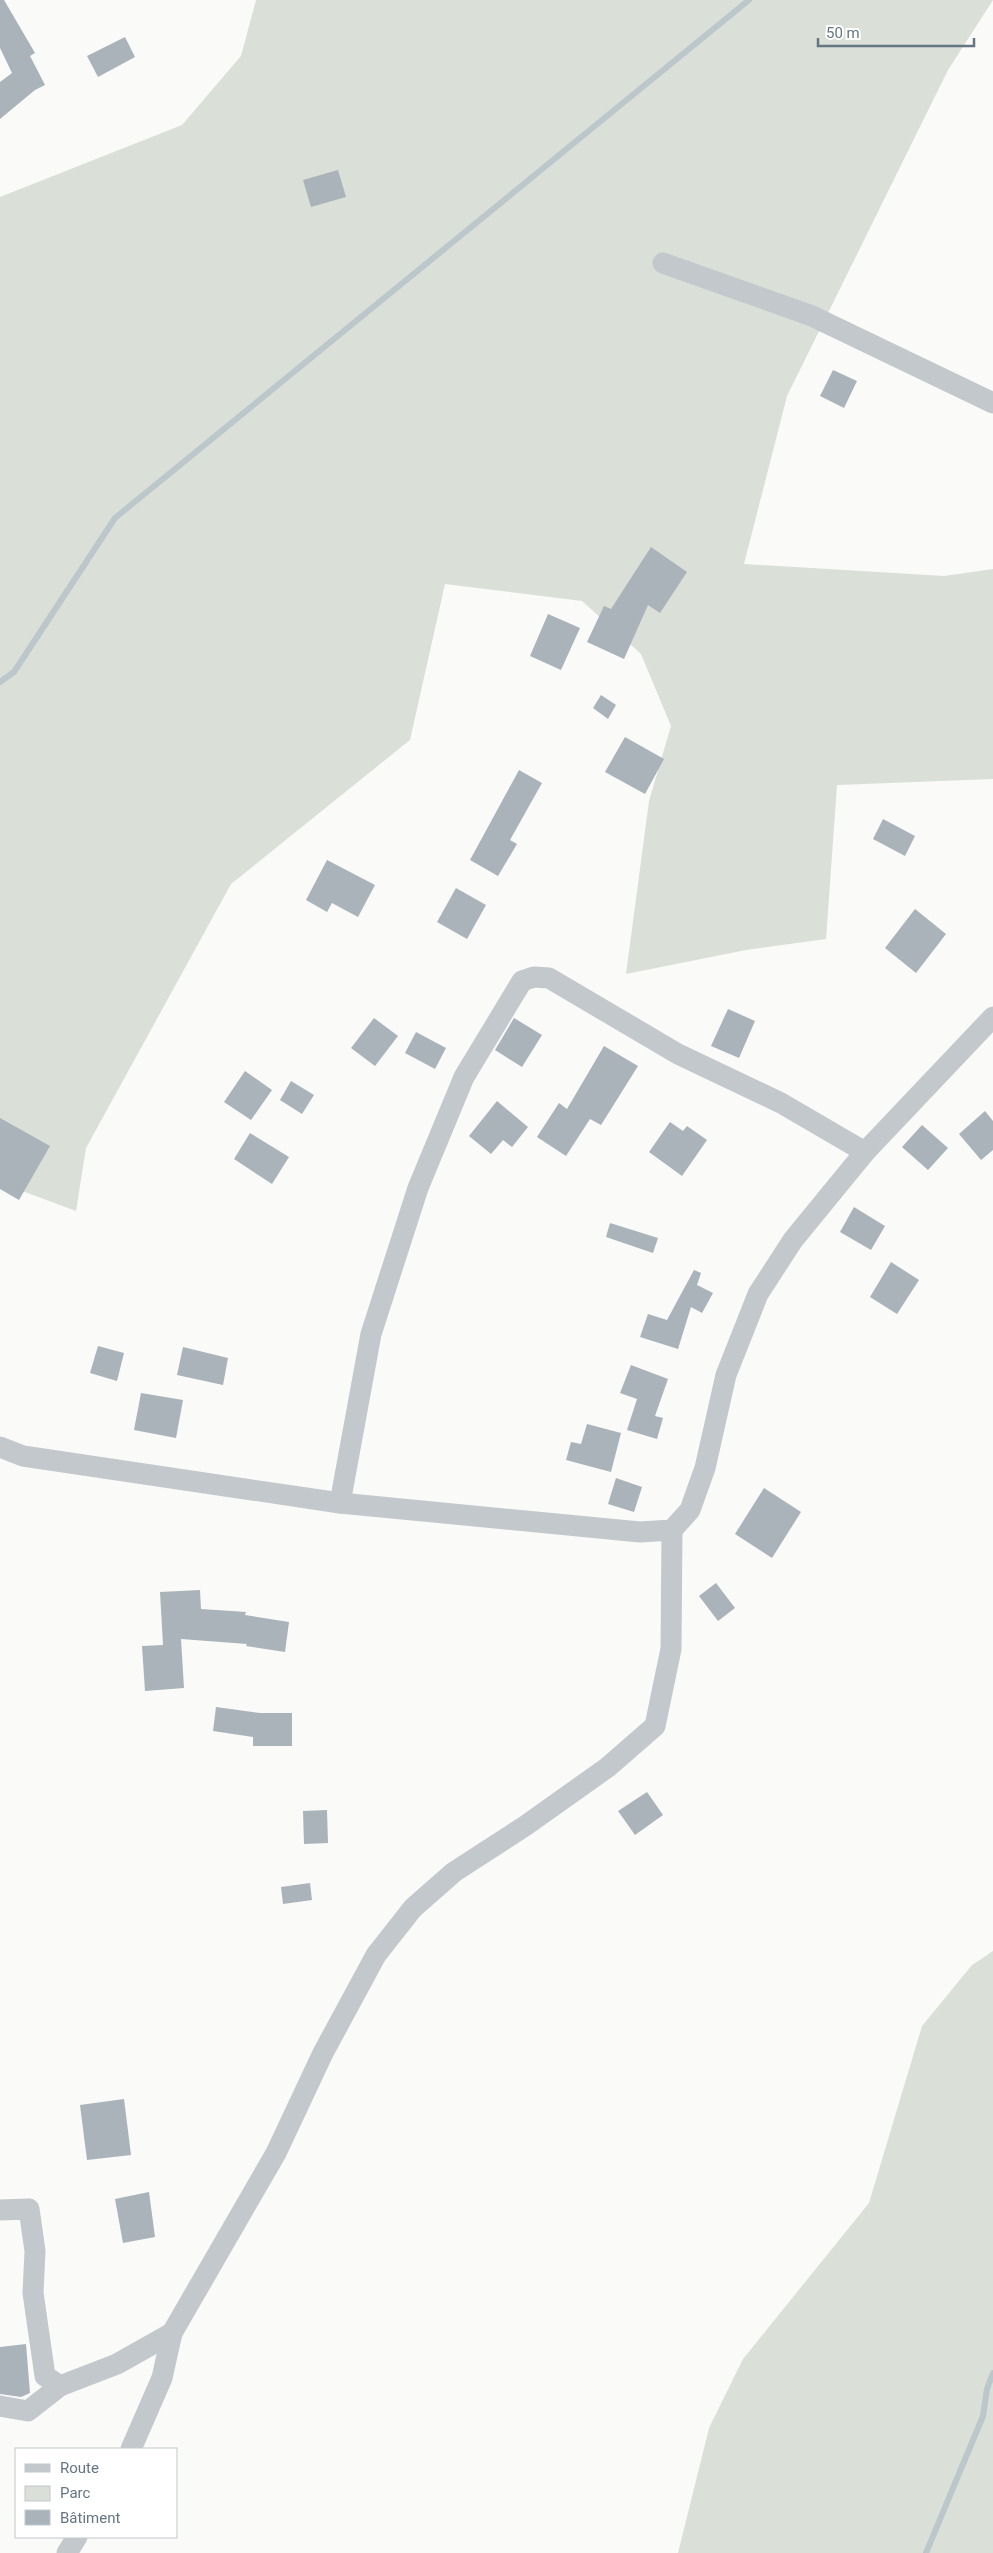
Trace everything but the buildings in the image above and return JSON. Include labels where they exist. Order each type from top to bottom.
[{"type":"street","points":[[663,262],[812,316],[993,404]]},
{"type":"street","points":[[340,1503],[371,1334],[418,1188],[464,1077],[522,981],[534,977],[548,978],[678,1054],[781,1103],[865,1152]]},
{"type":"street","points":[[131,2448],[162,2378],[172,2333],[276,2153],[323,2053],[376,1955],[413,1908],[454,1872],[608,1767],[655,1726],[671,1649],[672,1530],[690,1510],[704,1468],[726,1375],[758,1294],[793,1240],[865,1152],[993,1017]]},
{"type":"street","points":[[0,1447],[23,1456],[340,1503],[640,1532],[672,1530]]},
{"type":"street","points":[[0,2210],[29,2209],[36,2252],[33,2293],[45,2376],[60,2386]]},
{"type":"street","points":[[0,2406],[28,2411],[60,2386],[117,2364],[172,2333]]},
{"type":"street","points":[[67,2553],[76,2538]]},
{"type":"green space","points":[[256,0],[993,0],[948,70],[787,396],[744,564],[944,576],[993,569],[993,779],[837,785],[826,939],[746,950],[626,974],[649,801],[671,726],[641,654],[582,601],[445,584],[410,740],[231,884],[86,1148],[76,1211],[6,1185],[0,1186],[0,197],[182,125],[241,56]]},
{"type":"green space","points":[[993,1951],[993,2553],[678,2553],[709,2428],[743,2359],[869,2203],[922,2026],[972,1965]]},
{"type":"waterway","points":[[0,682],[14,672],[115,518],[749,0]]},
{"type":"waterway","points":[[926,2553],[983,2416],[987,2389],[993,2373]]}]
